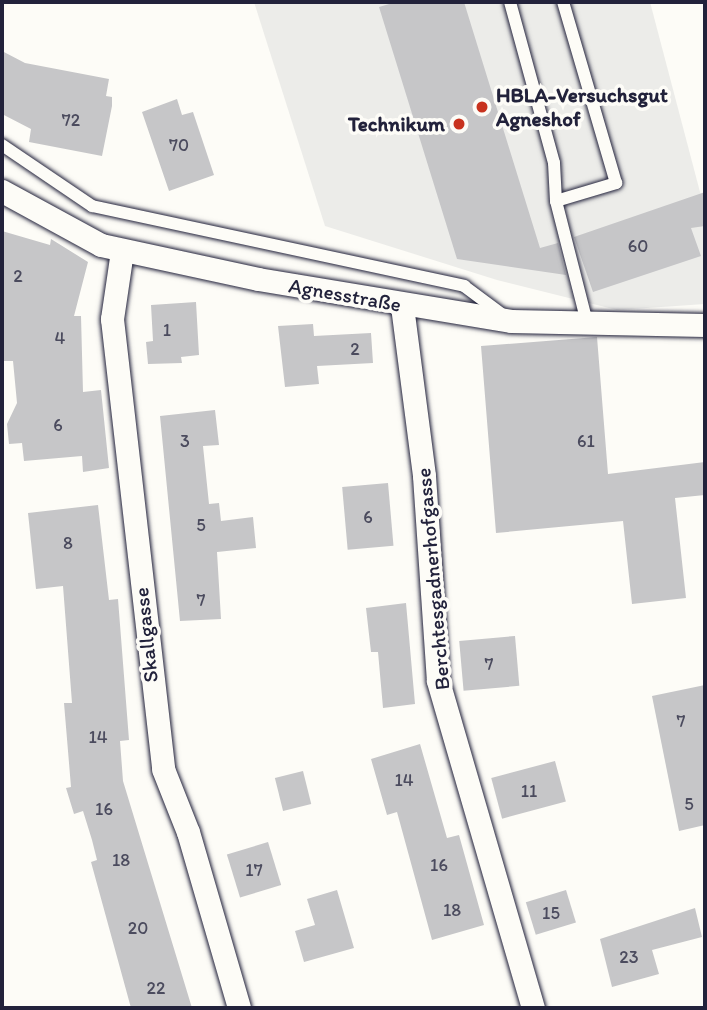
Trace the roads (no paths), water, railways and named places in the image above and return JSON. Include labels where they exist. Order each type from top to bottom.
[{"type":"street","name":"Agnesstraße","points":[[2,191],[82,235],[122,251],[402,306],[511,321],[705,325]]},
{"type":"street","name":"Skallgasse","points":[[122,251],[111,319],[163,769],[188,832],[239,1008]]},
{"type":"street","name":"Berchtesgadnerhofgasse","points":[[402,306],[424,476],[438,681],[533,1008]]},
{"type":"lane","points":[[511,2],[554,163],[556,201],[587,323]]},
{"type":"lane","points":[[556,201],[616,183],[563,2]]},
{"type":"lane","points":[[2,145],[92,206],[464,286],[511,321]]},
{"type":"place","name":"HBLA-Versuchsgut Agneshof","points":[[482,107]]},
{"type":"place","name":"Technikum","points":[[459,124]]}]
